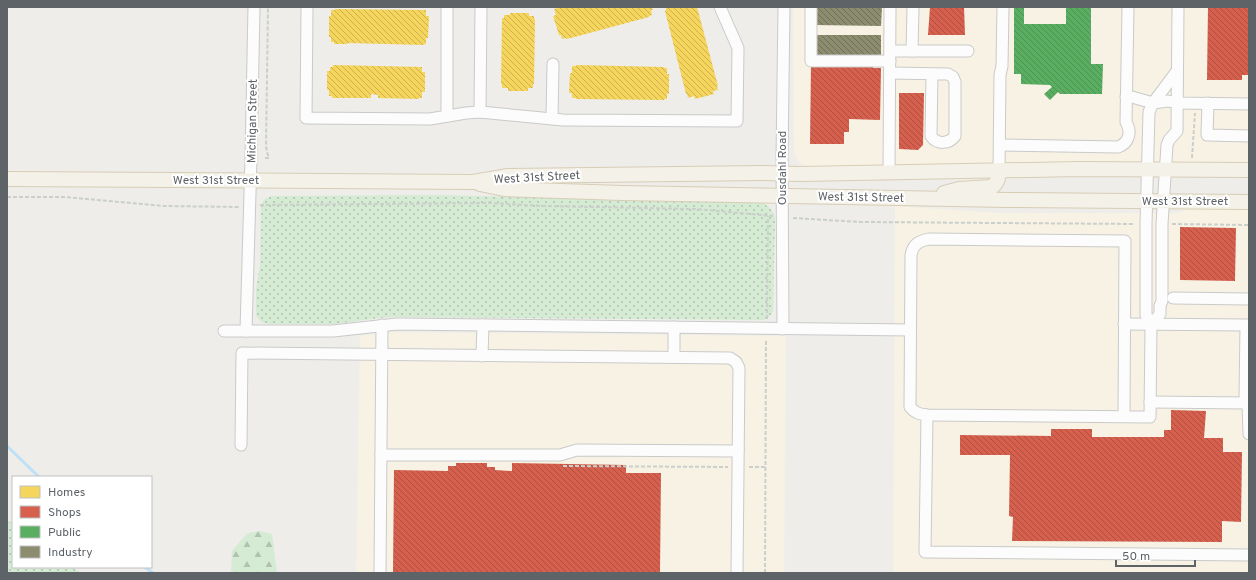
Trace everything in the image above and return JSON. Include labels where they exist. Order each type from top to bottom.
[{"type":"main road","name":"West 31st Street","points":[[7,179],[473,182],[508,176],[999,170],[1249,170]]},
{"type":"main road","points":[[920,198],[959,189],[992,187],[999,178],[999,170]]},
{"type":"main road","name":"West 31st Street","points":[[473,182],[504,189],[622,193],[1249,202]]},
{"type":"main road","points":[[1196,202],[1224,193],[1249,193]]},
{"type":"street","name":"Michigan Street","points":[[246,331],[254,7]]},
{"type":"street","points":[[307,7],[306,118],[430,119],[480,112],[552,119],[738,121],[738,48],[720,7]]},
{"type":"street","points":[[447,7],[447,116]]},
{"type":"street","points":[[480,112],[481,7]]},
{"type":"street","name":"Ousdahl Road","points":[[783,328],[782,81],[784,7]]},
{"type":"street","points":[[811,7],[811,61],[890,56],[912,51],[968,51]]},
{"type":"street","points":[[889,172],[890,7]]},
{"type":"street","points":[[912,51],[913,7]]},
{"type":"street","points":[[999,170],[1000,75],[1002,66],[1003,7]]},
{"type":"street","points":[[1000,145],[1110,146],[1122,145],[1125,143],[1129,135],[1128,125],[1126,122],[1128,7]]},
{"type":"street","points":[[1151,325],[1160,314],[1160,306],[1162,301],[1162,224],[1166,145],[1177,131],[1178,7]]},
{"type":"street","points":[[552,119],[553,64]]},
{"type":"street","points":[[1124,416],[1125,241],[929,239],[922,240],[916,244],[912,249],[911,255],[910,407],[914,412],[927,415],[1150,417],[1151,325],[1146,315],[1146,201],[1149,112],[1177,71]]},
{"type":"street","points":[[890,73],[948,74],[953,77],[955,82],[955,136],[952,140],[947,142],[938,142],[931,136],[932,74]]},
{"type":"street","points":[[1126,97],[1132,97],[1154,103],[1168,101],[1177,103],[1249,104]]},
{"type":"street","points":[[1208,103],[1207,135],[1249,136]]},
{"type":"street","points":[[1173,298],[1249,299]]},
{"type":"street","points":[[224,331],[333,331],[397,324],[910,330]]},
{"type":"street","points":[[1124,324],[1247,326],[1245,396],[1248,403],[1249,434]]},
{"type":"street","points":[[380,573],[382,325]]},
{"type":"street","points":[[482,356],[483,325]]},
{"type":"street","points":[[674,327],[674,357]]},
{"type":"street","points":[[241,445],[242,353],[730,358],[736,362],[739,368],[737,573]]},
{"type":"street","points":[[1150,402],[1248,403]]},
{"type":"street","points":[[927,415],[925,552],[1249,555]]},
{"type":"street","points":[[381,455],[560,455],[577,450],[738,451]]},
{"type":"path","points":[[265,158],[269,158],[266,152],[268,7]]},
{"type":"path","points":[[1192,159],[1196,103]]},
{"type":"path","points":[[7,197],[66,197],[164,206],[235,207]]},
{"type":"path","points":[[261,204],[491,203],[543,206],[696,209],[768,216],[764,573]]},
{"type":"path","points":[[798,218],[860,222],[1135,224]]},
{"type":"path","points":[[1169,224],[1249,225]]},
{"type":"shaded area","points":[[793,7],[1249,7],[1249,164],[1026,163],[807,167],[799,162],[794,151]]},
{"type":"shaded area","points":[[895,206],[1000,213],[1177,213],[1190,208],[1249,209],[1249,573],[893,573]]},
{"type":"shaded area","points":[[386,332],[786,336],[784,573],[356,573],[360,336]]},
{"type":"green space","points":[[437,195],[763,203],[771,209],[775,219],[773,312],[764,320],[393,317],[335,324],[269,324],[261,322],[257,317],[256,290],[260,265],[261,207],[262,202],[266,198],[273,196]]},
{"type":"green space","points":[[7,520],[12,523],[12,568],[74,568],[81,573],[7,573]]},
{"type":"green space","points":[[261,531],[272,534],[277,573],[231,573],[232,551],[248,533]]},
{"type":"building: Homes","points":[[558,7],[652,7],[653,10],[651,10],[652,15],[649,17],[567,39],[562,39],[561,35],[559,35],[553,16],[556,15],[554,9]]},
{"type":"building: Homes","points":[[666,7],[697,7],[718,86],[718,90],[713,91],[714,94],[695,99],[694,96],[688,98],[665,11]]},
{"type":"building: Homes","points":[[331,10],[426,10],[426,16],[429,16],[428,38],[426,38],[426,44],[334,44],[334,42],[331,42],[331,37],[329,37],[329,16],[331,16]]},
{"type":"building: Homes","points":[[510,13],[529,13],[529,16],[534,16],[535,19],[534,84],[533,88],[528,88],[528,91],[508,91],[508,88],[502,88],[501,84],[502,18],[504,18],[504,15],[510,15]]},
{"type":"building: Homes","points":[[333,65],[422,67],[422,72],[425,72],[425,92],[422,92],[422,98],[419,99],[378,98],[378,95],[371,94],[371,98],[332,98],[332,96],[329,96],[329,90],[327,90],[327,71],[330,71],[330,67],[333,67]]},
{"type":"building: Homes","points":[[572,66],[664,67],[667,68],[667,74],[669,74],[669,94],[667,94],[667,99],[664,100],[572,98],[572,93],[569,93],[570,73],[572,73]]},
{"type":"building: Shops","points":[[930,7],[964,7],[965,35],[928,35]]},
{"type":"building: Shops","points":[[1208,7],[1249,7],[1249,75],[1242,75],[1242,80],[1207,80]]},
{"type":"building: Shops","points":[[811,64],[873,64],[873,68],[881,68],[880,120],[849,119],[849,132],[844,132],[844,144],[810,144]]},
{"type":"building: Shops","points":[[899,93],[924,93],[923,145],[918,150],[899,149]]},
{"type":"building: Shops","points":[[1180,227],[1236,228],[1235,281],[1180,280]]},
{"type":"building: Shops","points":[[1171,410],[1206,411],[1204,438],[1223,438],[1223,452],[1242,452],[1241,522],[1222,521],[1222,542],[1012,541],[1013,517],[1009,516],[1010,455],[960,455],[960,435],[1051,436],[1051,429],[1092,429],[1092,437],[1164,437],[1164,430],[1171,430]]},
{"type":"building: Shops","points":[[456,463],[487,463],[487,467],[495,467],[495,470],[512,471],[512,463],[626,465],[626,473],[661,473],[660,573],[393,573],[394,470],[448,471],[448,466],[456,466]]},
{"type":"building: Public","points":[[1014,7],[1024,7],[1024,24],[1066,24],[1066,7],[1091,7],[1091,64],[1103,64],[1102,94],[1060,94],[1058,92],[1050,100],[1044,94],[1052,87],[1050,85],[1021,84],[1021,74],[1014,74]]},
{"type":"building: Industry","points":[[815,7],[882,7],[881,26],[815,25]]},
{"type":"building: Industry","points":[[815,35],[881,35],[881,55],[814,55]]},
{"type":"waterway","points":[[7,446],[38,476]]},
{"type":"waterway","points":[[146,568],[153,573]]}]
